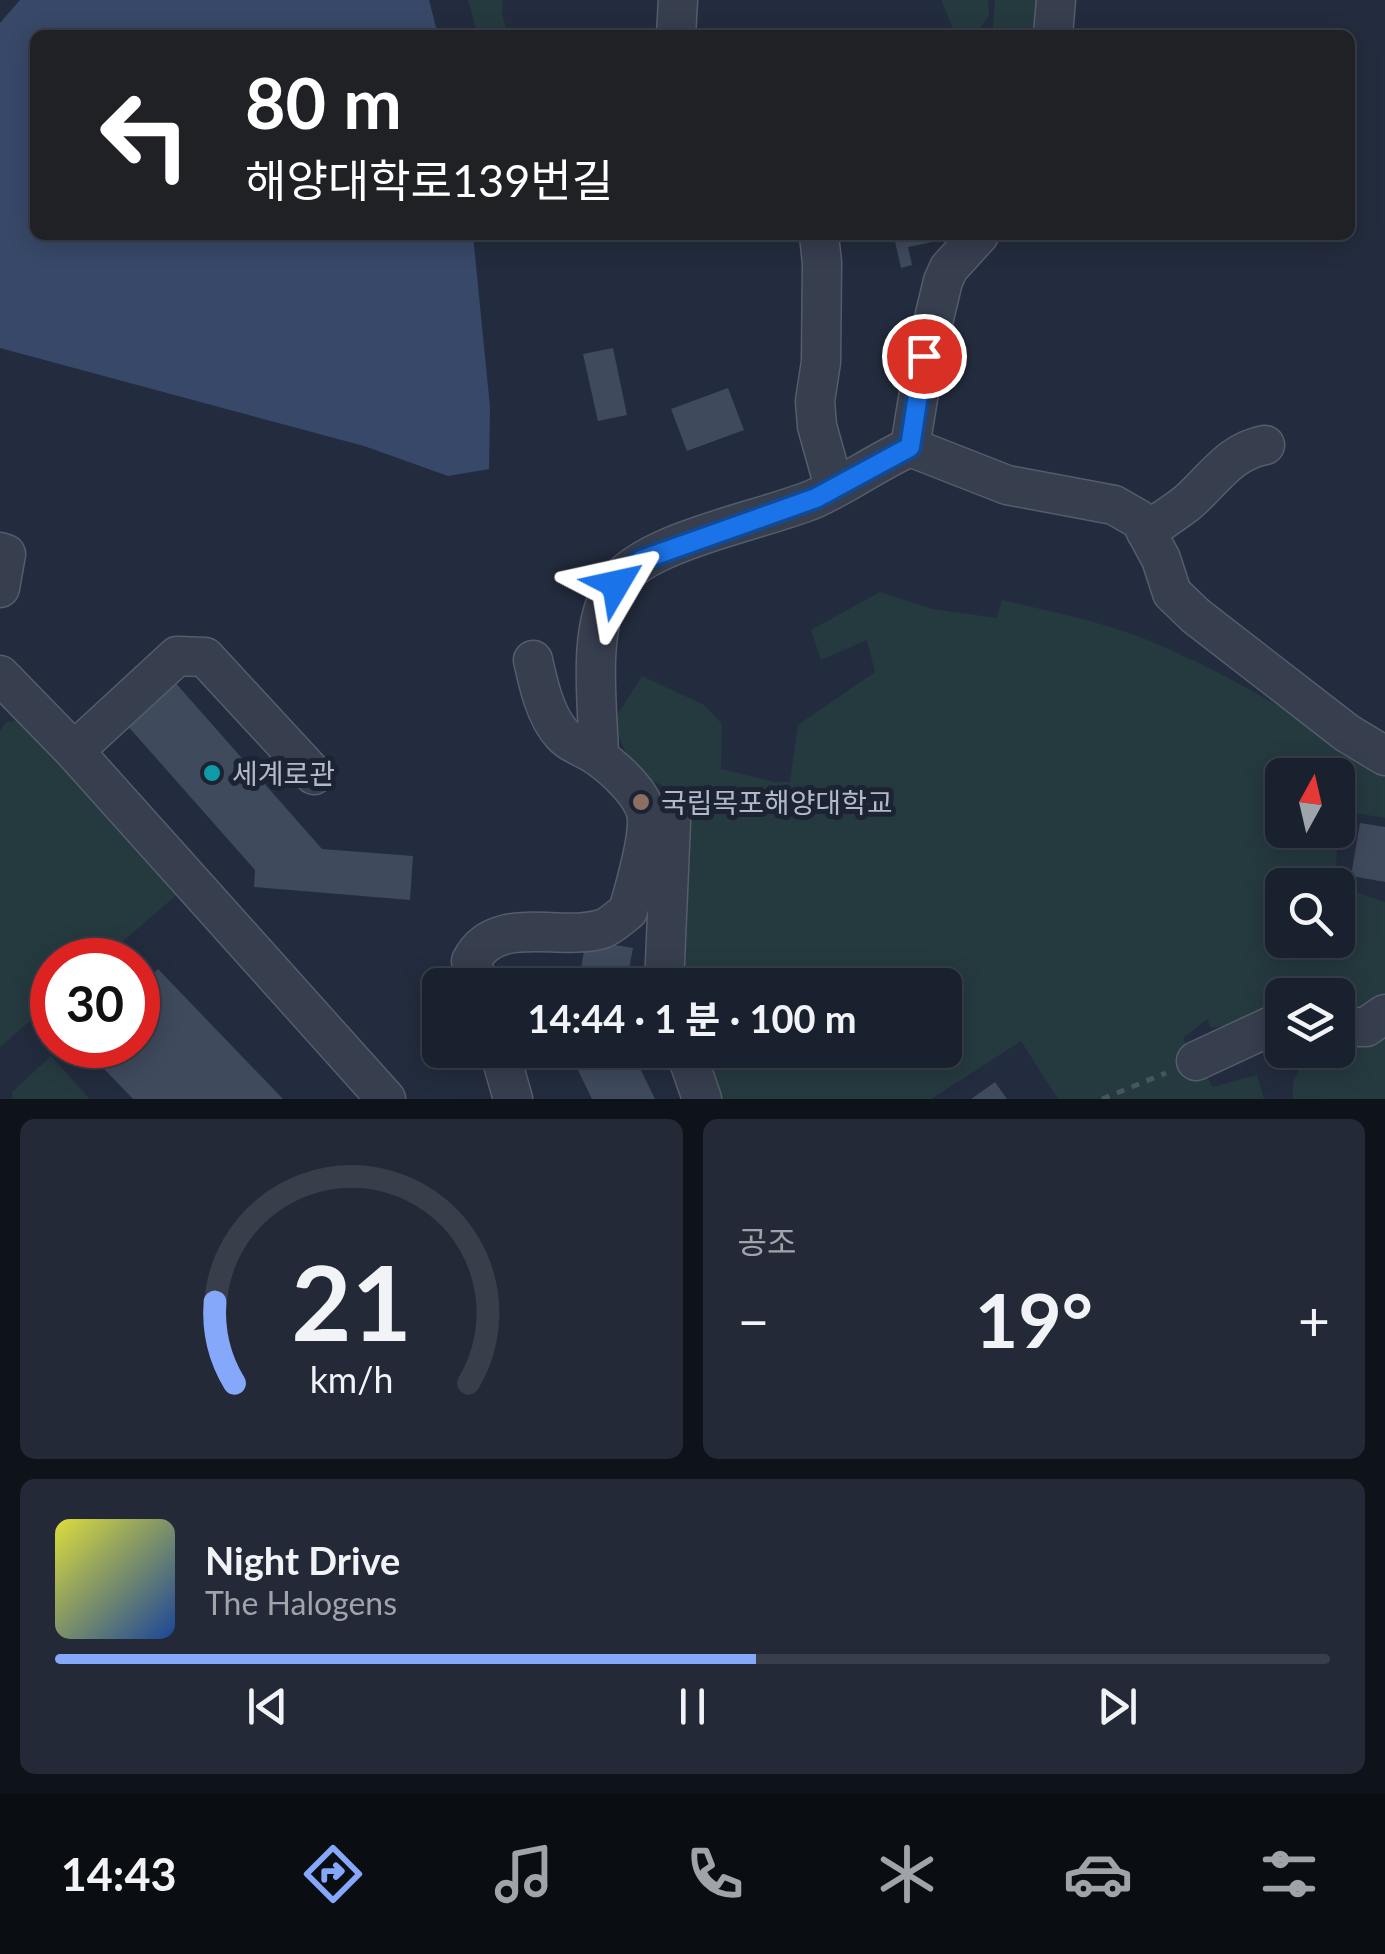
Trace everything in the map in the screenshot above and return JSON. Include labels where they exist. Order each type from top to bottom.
[{"type":"street","points":[[676,30],[678,0]]},
{"type":"street","points":[[1053,30],[1056,0]]},
{"type":"street","points":[[820,240],[821,362],[816,414],[834,487]]},
{"type":"street","points":[[910,447],[924,356],[943,281],[948,268],[973,240]]},
{"type":"street","points":[[1146,532],[1189,501],[1227,461],[1249,448],[1265,445]]},
{"type":"street","points":[[599,757],[601,616],[616,584],[641,560],[816,498],[910,447],[1007,485],[1114,505],[1140,520],[1172,592],[1196,616],[1347,733],[1385,756]]},
{"type":"street","points":[[74,752],[177,656],[205,657],[314,775]]},
{"type":"street","points":[[475,968],[472,960],[480,943],[502,933],[605,928],[628,911],[648,817],[640,798],[599,757],[565,738],[557,729],[538,684],[533,660]]},
{"type":"street","points":[[0,674],[386,1099]]},
{"type":"street","points":[[648,817],[671,822],[665,968]]},
{"type":"street","points":[[1355,1026],[1366,1026],[1385,1014]]},
{"type":"street","points":[[1196,1060],[1265,1029]]},
{"type":"street","points":[[504,1068],[513,1099]]},
{"type":"street","points":[[692,1068],[702,1099]]},
{"type":"path","points":[[1102,1099],[1196,1060]]},
{"type":"green space","points":[[468,0],[503,0],[506,30],[477,30]]},
{"type":"green space","points":[[941,0],[988,0],[989,15],[979,30],[954,30]]},
{"type":"green space","points":[[995,0],[1048,0],[1044,30],[992,30]]},
{"type":"green space","points":[[880,592],[932,609],[997,618],[1002,600],[1132,634],[1181,654],[1270,701],[1385,771],[1385,818],[1355,813],[1355,758],[1265,758],[1265,848],[1338,848],[1336,868],[1265,868],[1265,958],[1355,958],[1355,892],[1385,902],[1385,1000],[1355,1017],[1355,978],[1265,978],[1265,1007],[1242,1022],[1211,1028],[1207,1019],[1183,1038],[1213,1087],[1257,1075],[1264,1099],[1058,1099],[1021,1041],[931,1099],[714,1099],[706,1068],[962,1068],[962,968],[685,968],[676,925],[692,800],[636,773],[612,723],[642,676],[704,705],[722,724],[721,769],[790,782],[798,725],[875,672],[867,640],[821,660],[811,630]]},
{"type":"green space","points":[[27,720],[180,892],[127,938],[30,938],[30,1021],[0,1047],[0,732],[6,722]]},
{"type":"green space","points":[[1385,1030],[1385,1099],[1293,1099],[1298,1068],[1355,1068],[1355,1033]]},
{"type":"green space","points":[[38,1068],[62,1068],[90,1099],[12,1099],[12,1092]]},
{"type":"water","points":[[20,0],[429,0],[437,30],[30,30],[30,240],[473,240],[490,407],[489,469],[448,476],[364,446],[0,348],[0,23]]},
{"type":"building","points":[[895,240],[931,240],[908,247],[912,265],[901,268]]},
{"type":"building","points":[[613,348],[627,415],[598,421],[583,354]]},
{"type":"building","points":[[728,388],[744,430],[687,451],[671,409]]},
{"type":"building","name":"세계로관","points":[[151,655],[322,849],[413,856],[410,900],[254,887],[255,870],[103,698]]},
{"type":"building","points":[[1360,823],[1385,827],[1385,882],[1355,877],[1352,868]]},
{"type":"building","points":[[586,940],[633,948],[629,968],[581,968]]},
{"type":"building","points":[[160,971],[283,1099],[133,1099],[103,1068],[160,1068]]},
{"type":"building","points":[[577,1068],[640,1068],[655,1099],[592,1099]]},
{"type":"building","points":[[995,1082],[1007,1099],[971,1099]]},
{"type":"place","name":"세계로관","points":[[212,773]]},
{"type":"place","name":"국립목포해양대학교","points":[[641,802]]},
{"type":"route","points":[[616,584],[641,560],[816,498],[910,447],[924,356]]}]
